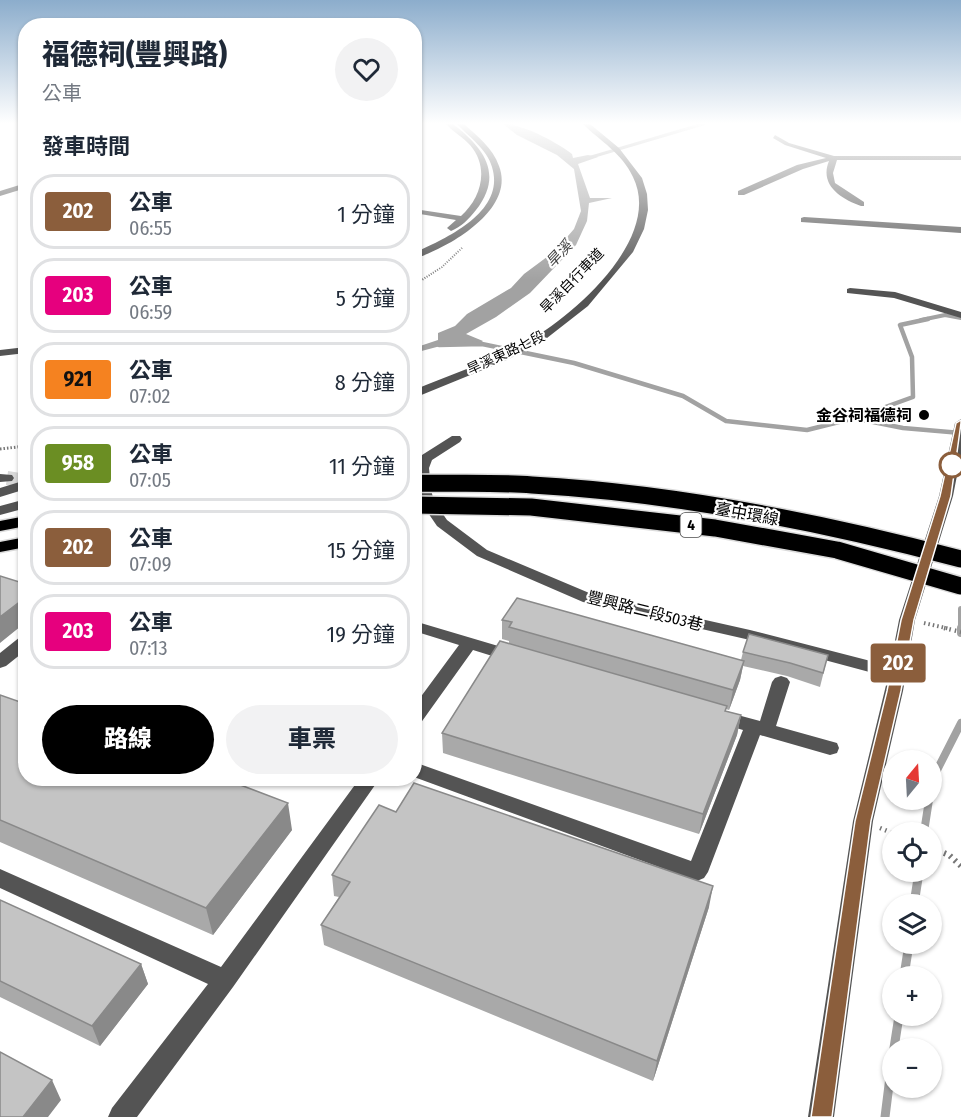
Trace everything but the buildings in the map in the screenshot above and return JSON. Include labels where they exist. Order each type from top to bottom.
[{"type":"highway","name":"臺中環線","points":[[422,483],[549,486],[724,506],[887,539],[961,559]]},
{"type":"highway","name":"臺中環線","points":[[422,505],[531,507],[715,528],[837,550],[961,586]]},
{"type":"highway","points":[[0,526],[18,523]]},
{"type":"highway","points":[[0,547],[18,544]]},
{"type":"street","points":[[422,243],[439,236],[464,219],[479,200],[485,176]]},
{"type":"street","points":[[422,252],[469,228],[484,214],[495,197],[498,176]]},
{"type":"street","name":"旱溪東路七段","points":[[422,391],[512,353],[551,331],[586,304],[630,251],[643,223],[645,195],[635,176]]},
{"type":"street","points":[[741,193],[779,176]]},
{"type":"street","points":[[829,176],[838,190],[861,204]]},
{"type":"street","points":[[0,194],[18,188]]},
{"type":"street","points":[[0,194],[18,193]]},
{"type":"street","points":[[422,212],[464,219]]},
{"type":"street","points":[[804,220],[961,230]]},
{"type":"street","points":[[850,291],[895,295],[961,315]]},
{"type":"street","points":[[0,353],[18,351]]},
{"type":"street","points":[[821,1117],[863,821],[894,691],[907,620],[946,496],[961,423]]},
{"type":"street","name":"豐興路二段503巷","points":[[456,439],[427,458],[422,468],[424,490],[427,501],[442,524],[482,553],[588,599],[750,635],[896,672]]},
{"type":"street","points":[[0,493],[18,487]]},
{"type":"street","points":[[0,511],[18,506]]},
{"type":"street","points":[[422,628],[526,660]]},
{"type":"street","points":[[422,708],[469,643]]},
{"type":"street","points":[[0,662],[18,647]]},
{"type":"street","points":[[422,772],[698,872],[781,682]]},
{"type":"street","points":[[697,710],[830,748]]},
{"type":"street","points":[[121,1117],[225,980],[365,786]]},
{"type":"street","points":[[0,878],[225,980]]},
{"type":"path","points":[[0,449],[18,448]]},
{"type":"path","points":[[907,620],[961,632]]},
{"type":"path","points":[[942,852],[949,855],[961,866]]},
{"type":"water","name":"旱溪","points":[[575,176],[582,176],[590,198],[612,198],[589,203],[587,221],[576,245],[530,293],[496,317],[466,334],[483,341],[478,345],[448,344],[422,351],[422,345],[438,340],[438,333],[455,326],[467,314],[511,288],[524,274],[555,251],[574,229],[581,211]]},
{"type":"waterway","points":[[921,320],[945,315],[961,318]]},
{"type":"waterway","points":[[439,345],[482,344],[574,363],[683,396],[726,421],[807,430],[855,418],[913,397],[912,357],[900,325],[928,319]]},
{"type":"waterway","points":[[858,419],[903,428],[961,433]]},
{"type":"waterway","points":[[961,609],[961,633]]},
{"type":"waterway","points":[[942,760],[961,723]]},
{"type":"waterway","points":[[926,822],[927,810]]},
{"type":"waterway","points":[[916,894],[917,882]]},
{"type":"waterway","points":[[906,966],[907,954]]},
{"type":"waterway","points":[[896,1038],[897,1026]]},
{"type":"waterway","points":[[885,1117],[887,1098]]},
{"type":"tunnel","points":[[7,478],[18,480]]},
{"type":"bus line","name":"202","points":[[821,1117],[863,821],[894,691],[907,620],[946,496],[961,423]]},
{"type":"place","name":"金谷祠福德祠","points":[[924,415]]}]
